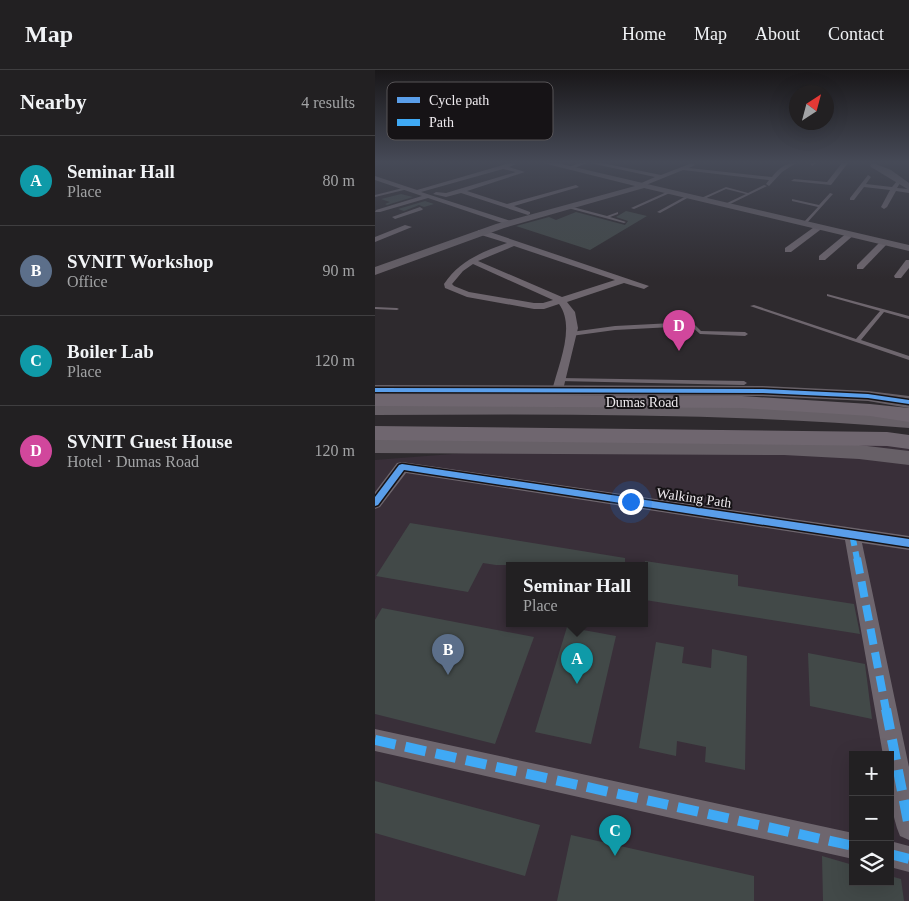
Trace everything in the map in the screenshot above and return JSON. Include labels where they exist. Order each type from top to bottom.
[{"type":"main road","name":"Dumas Road","points":[[375,400],[742,402],[870,410],[909,415]]},
{"type":"main road","points":[[375,433],[887,439],[909,442]]},
{"type":"street","points":[[378,211],[406,202]]},
{"type":"street","points":[[395,217],[446,202],[503,222]]},
{"type":"street","points":[[494,202],[529,212]]},
{"type":"street","points":[[507,206],[523,202]]},
{"type":"street","points":[[375,264],[529,212],[569,202]]},
{"type":"street","points":[[375,271],[503,222],[585,202]]},
{"type":"street","points":[[713,202],[909,248]]},
{"type":"street","points":[[884,207],[887,202]]},
{"type":"street","points":[[375,240],[409,227]]},
{"type":"street","points":[[788,250],[820,227]]},
{"type":"street","points":[[481,232],[512,244],[644,286]]},
{"type":"street","points":[[822,258],[851,234]]},
{"type":"street","points":[[859,267],[885,242]]},
{"type":"street","points":[[512,244],[489,252],[472,261],[449,281],[450,288],[467,294],[534,306],[544,306],[624,280]]},
{"type":"street","points":[[472,261],[561,300],[570,312],[573,328],[559,385]]},
{"type":"street","points":[[898,276],[909,262]]},
{"type":"street","points":[[375,390],[559,385],[867,396],[909,402]]},
{"type":"street","points":[[375,409],[627,408],[836,416],[909,422]]},
{"type":"street","points":[[375,417],[661,418],[849,425],[909,430]]},
{"type":"street","points":[[375,446],[783,448],[878,453],[909,458]]},
{"type":"street","name":"Walking Path","points":[[375,503],[402,467],[909,542]]},
{"type":"street","points":[[851,534],[909,828]]},
{"type":"street","points":[[375,740],[849,845]]},
{"type":"street","points":[[894,855],[909,859]]},
{"type":"lane","points":[[633,208],[647,202]]},
{"type":"lane","points":[[659,212],[678,202]]},
{"type":"lane","points":[[726,205],[733,202]]},
{"type":"lane","points":[[801,202],[820,206]]},
{"type":"lane","points":[[805,223],[824,202]]},
{"type":"lane","points":[[569,207],[624,222]]},
{"type":"lane","points":[[607,217],[617,213]]},
{"type":"lane","points":[[829,295],[909,318]]},
{"type":"lane","points":[[752,306],[909,358]]},
{"type":"lane","points":[[375,308],[397,309]]},
{"type":"lane","points":[[857,341],[883,310]]},
{"type":"lane","points":[[571,334],[615,328],[693,324],[700,332],[745,334]]},
{"type":"lane","points":[[559,385],[744,383]]},
{"type":"shaded area","points":[[695,435],[909,446],[909,901],[375,901],[375,460]]},
{"type":"building","points":[[389,202],[397,202],[385,204]]},
{"type":"building","points":[[422,202],[434,204],[424,207],[419,205],[404,211],[398,209]]},
{"type":"building","points":[[626,211],[647,216],[590,250],[516,226],[549,217],[556,220],[576,212],[625,225],[628,221],[616,217]]},
{"type":"building","points":[[410,523],[625,558],[625,562],[506,562],[506,565],[483,563],[468,592],[376,576]]},
{"type":"building","points":[[645,561],[738,575],[738,586],[854,604],[860,634],[648,600],[648,562]]},
{"type":"building","points":[[382,608],[534,637],[495,744],[375,714],[375,620]]},
{"type":"building","points":[[567,627],[616,636],[591,744],[535,732]]},
{"type":"building","points":[[656,642],[684,647],[682,663],[711,668],[712,649],[747,656],[745,770],[705,762],[706,747],[677,741],[676,756],[639,748]]},
{"type":"building","points":[[808,653],[865,664],[872,719],[810,706]]},
{"type":"building","points":[[375,781],[540,825],[525,876],[375,833]]},
{"type":"building","points":[[571,835],[754,876],[754,901],[557,901]]},
{"type":"building","points":[[822,856],[849,864],[849,886],[894,886],[894,877],[901,879],[904,901],[823,901]]},
{"type":"marked path","points":[[852,534],[909,827]]},
{"type":"marked path","points":[[375,740],[849,845]]},
{"type":"marked path","points":[[894,855],[909,859]]},
{"type":"cycle path","points":[[375,390],[763,391],[868,396],[909,402]]},
{"type":"cycle path","points":[[375,503],[402,467],[909,543]]},
{"type":"place","name":"SVNIT Guest House","points":[[679,351]]},
{"type":"place","name":"SVNIT Workshop","points":[[448,675]]},
{"type":"place","name":"Seminar Hall","points":[[577,684]]},
{"type":"place","name":"Boiler Lab","points":[[615,856]]}]
